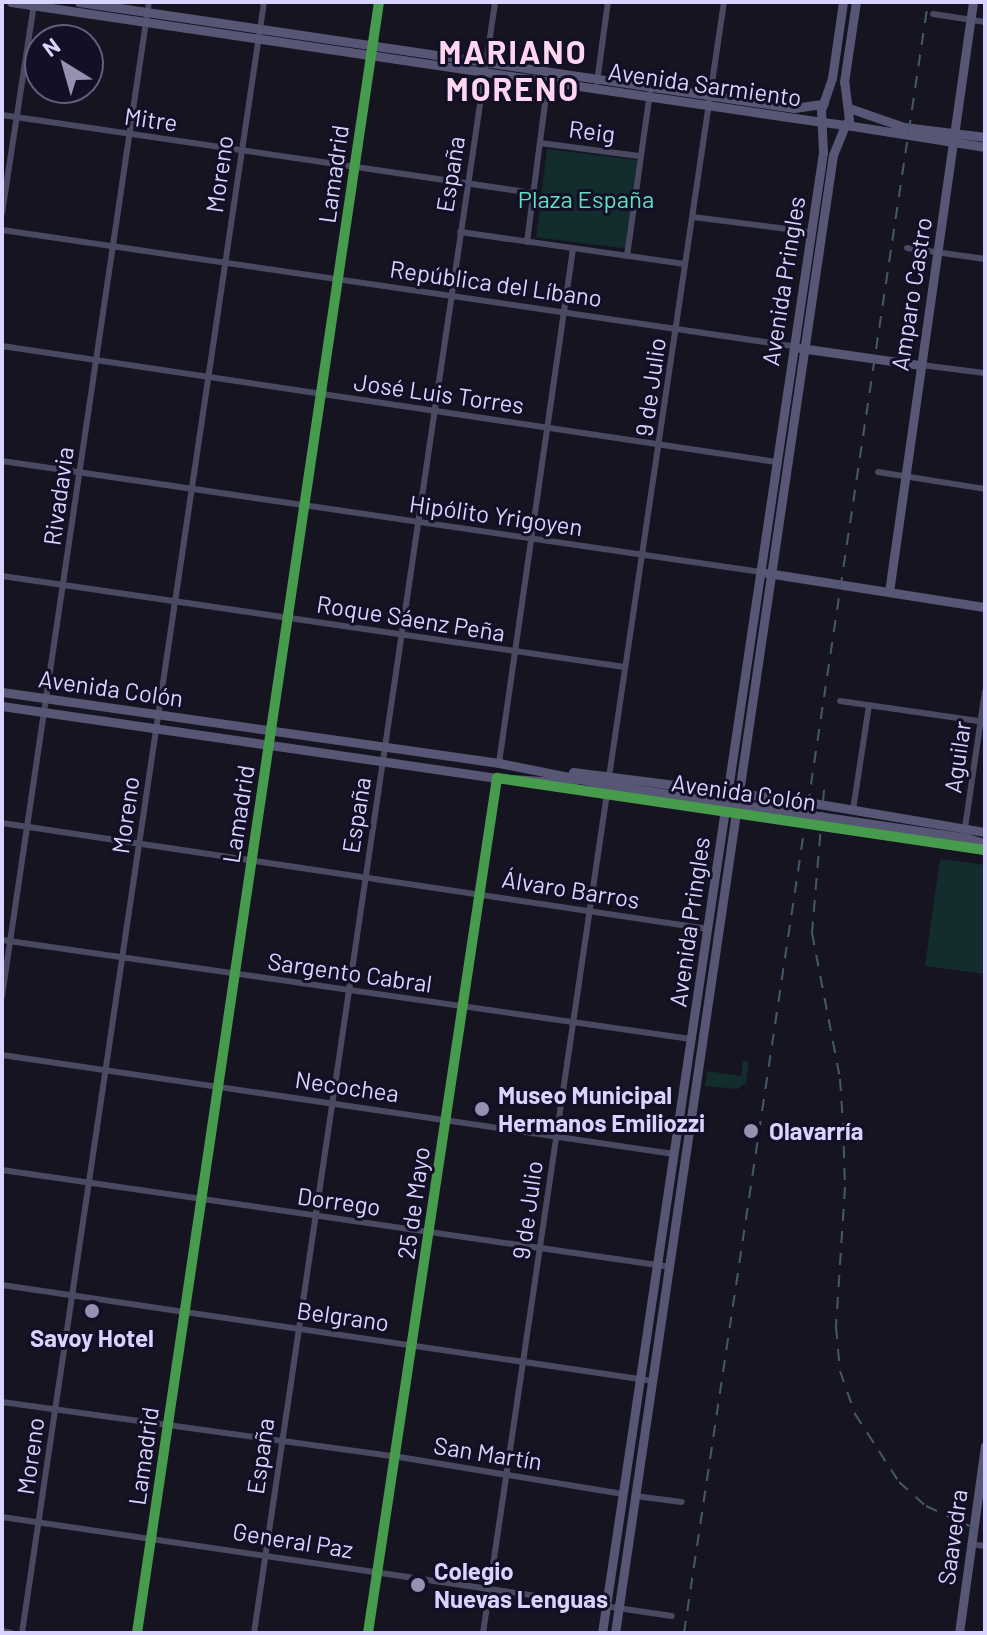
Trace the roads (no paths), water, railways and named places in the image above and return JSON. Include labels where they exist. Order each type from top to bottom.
[{"type":"main road","name":"Avenida Sarmiento","points":[[11,2],[371,58],[485,67],[710,100],[794,108],[824,103],[849,108]]},
{"type":"main road","name":"Avenida Sarmiento","points":[[79,2],[148,7],[261,29],[373,45],[548,81],[597,84]]},
{"type":"main road","points":[[824,103],[843,2]]},
{"type":"main road","points":[[856,2],[844,82],[849,108],[904,127],[985,147]]},
{"type":"main road","name":"Amparo Castro","points":[[889,592],[973,2]]},
{"type":"main road","name":"Avenida Sarmiento","points":[[710,100],[846,125]]},
{"type":"main road","name":"Avenida Pringles","points":[[602,1633],[823,152],[824,103]]},
{"type":"main road","name":"Avenida Pringles","points":[[615,1633],[833,155],[846,125],[849,108]]},
{"type":"main road","points":[[846,125],[955,138],[985,137]]},
{"type":"main road","name":"República del Líbano","points":[[792,346],[919,365]]},
{"type":"main road","name":"Hipólito Yrigoyen","points":[[761,572],[985,607]]},
{"type":"main road","name":"Avenida Colón","points":[[2,692],[499,763],[737,812],[985,850]]},
{"type":"main road","name":"Avenida Colón","points":[[2,706],[497,778],[728,792],[853,810],[966,833],[985,841]]},
{"type":"main road","name":"Avenida Colón","points":[[608,785],[966,833],[985,832]]},
{"type":"main road","name":"Saavedra","points":[[959,1633],[985,1446]]},
{"type":"street","name":"Moreno","points":[[22,1633],[264,2]]},
{"type":"street","name":"Lamadrid","points":[[137,1633],[379,2]]},
{"type":"street","name":"España","points":[[254,1633],[296,1329],[333,1101],[432,410],[495,2]]},
{"type":"street","points":[[597,84],[608,2]]},
{"type":"street","name":"9 de Julio","points":[[483,1633],[724,2]]},
{"type":"street","points":[[2,213],[33,4]]},
{"type":"street","name":"Rivadavia","points":[[2,996],[6,941],[28,827],[148,7]]},
{"type":"street","points":[[933,14],[985,22]]},
{"type":"street","points":[[527,242],[548,81]]},
{"type":"street","points":[[627,256],[650,92]]},
{"type":"street","name":"Mitre","points":[[2,115],[533,193]]},
{"type":"street","name":"Reig","points":[[540,143],[639,156]]},
{"type":"street","points":[[693,217],[810,232]]},
{"type":"street","name":"República del Líbano","points":[[2,230],[792,346]]},
{"type":"street","points":[[460,232],[685,264]]},
{"type":"street","points":[[907,248],[985,259]]},
{"type":"street","points":[[499,763],[573,249]]},
{"type":"street","name":"José Luis Torres","points":[[2,346],[660,442],[776,462]]},
{"type":"street","name":"República del Líbano","points":[[919,365],[985,373]]},
{"type":"street","name":"Hipólito Yrigoyen","points":[[2,461],[531,541],[761,572]]},
{"type":"street","points":[[878,472],[985,489]]},
{"type":"street","name":"Roque Sáenz Peña","points":[[2,576],[624,667]]},
{"type":"street","name":"Aguilar","points":[[966,833],[985,691]]},
{"type":"street","points":[[840,701],[983,721]]},
{"type":"street","points":[[853,810],[869,705]]},
{"type":"street","name":"25 de Mayo","points":[[368,1633],[497,778]]},
{"type":"street","name":"Álvaro Barros","points":[[2,823],[250,862],[480,892],[708,929]]},
{"type":"street","name":"Sargento Cabral","points":[[6,941],[692,1039]]},
{"type":"street","name":"Necochea","points":[[2,1055],[333,1101],[685,1156]]},
{"type":"street","name":"Dorrego","points":[[2,1170],[671,1267]]},
{"type":"street","name":"Belgrano","points":[[2,1285],[653,1381]]},
{"type":"street","name":"San Martín","points":[[2,1402],[393,1456],[682,1502]]},
{"type":"street","name":"General Paz","points":[[2,1517],[264,1553],[672,1616]]},
{"type":"street","points":[[971,1544],[985,1546]]},
{"type":"street","points":[[2,1631],[12,1633]]},
{"type":"railway","points":[[684,1633],[928,2]]},
{"type":"railway","points":[[824,790],[812,933],[840,1079],[843,1124],[845,1187],[836,1327],[840,1371],[855,1414],[899,1482],[926,1506],[985,1533]]},
{"type":"place","name":"Museo Municipal Hermanos Emiliozzi","points":[[482,1109]]},
{"type":"place","name":"Olavarría","points":[[751,1131]]},
{"type":"place","name":"Savoy Hotel","points":[[92,1311]]},
{"type":"place","name":"Colegio Nuevas Lenguas","points":[[418,1585]]},
{"type":"district","name":"MARIANO MORENO","points":[[513,70]]},
{"type":"park label","name":"Plaza España","points":[[586,199]]}]
